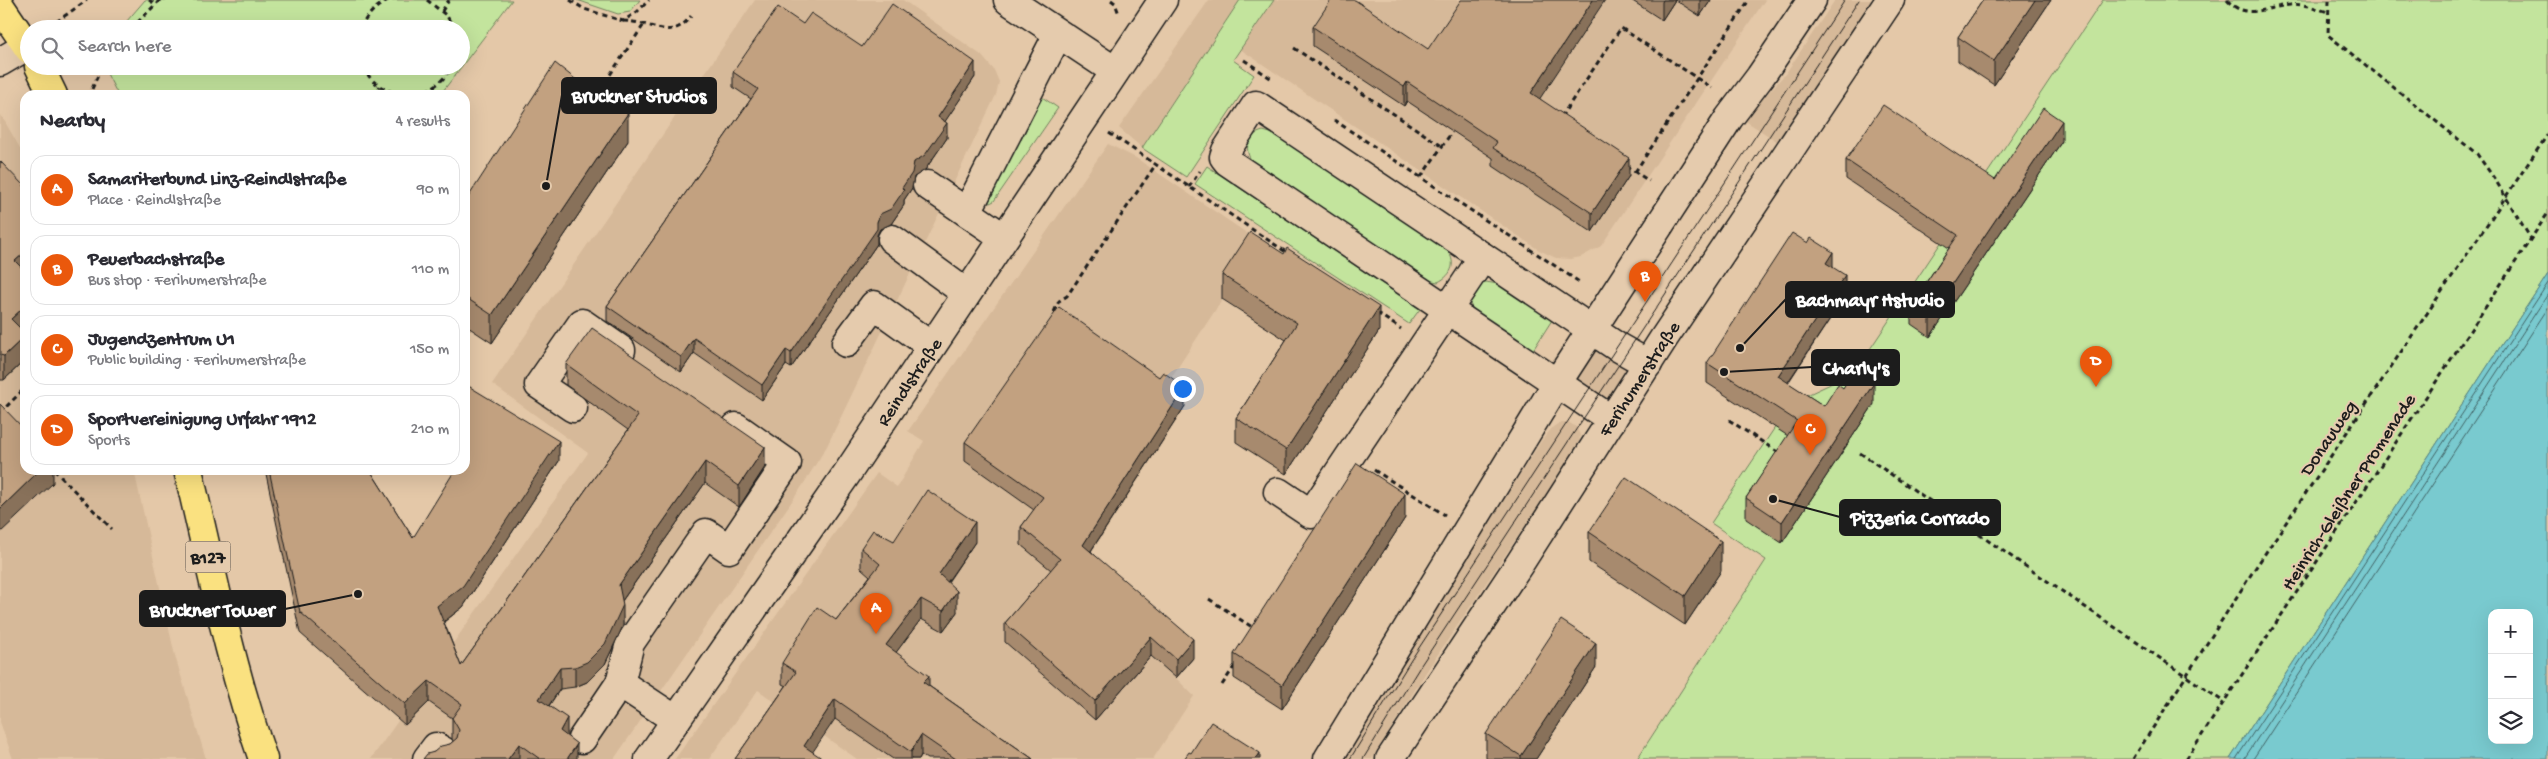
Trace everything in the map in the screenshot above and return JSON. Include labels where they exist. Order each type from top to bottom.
[{"type":"main road","points":[[0,6],[20,37]]},
{"type":"main road","points":[[42,75],[50,90]]},
{"type":"main road","name":"B127","points":[[189,475],[228,643],[247,712],[263,759]]},
{"type":"street","points":[[1008,0],[1115,71]]},
{"type":"street","name":"Reindlstraße","points":[[649,759],[846,475],[1003,237],[1163,0]]},
{"type":"street","points":[[1328,759],[1557,383],[1729,118],[1760,77],[1812,0]]},
{"type":"street","name":"Ferihumerstraße","points":[[1390,759],[1648,364],[1890,0]]},
{"type":"street","points":[[967,212],[1058,34]]},
{"type":"street","points":[[0,62],[20,57]]},
{"type":"street","points":[[1612,420],[1225,160],[1226,151],[1256,105],[1592,330],[1648,364]]},
{"type":"street","points":[[927,185],[1003,237]]},
{"type":"street","points":[[892,239],[966,293]]},
{"type":"street","points":[[1278,492],[1312,514],[1483,257]]},
{"type":"street","points":[[846,343],[874,305],[931,346]]},
{"type":"street","points":[[573,408],[540,385],[582,323],[640,362]]},
{"type":"street","points":[[582,738],[620,683],[630,643],[706,533],[729,549],[787,463],[714,412]]},
{"type":"street","points":[[620,683],[676,720]]},
{"type":"path","points":[[61,20],[87,0]]},
{"type":"path","points":[[149,0],[155,4]]},
{"type":"path","points":[[140,20],[160,0]]},
{"type":"path","points":[[365,20],[376,6],[388,0]]},
{"type":"path","points":[[427,0],[442,11],[448,20]]},
{"type":"path","points":[[442,11],[449,0]]},
{"type":"path","points":[[570,0],[584,9],[623,21],[645,23],[673,30],[683,26],[691,16]]},
{"type":"path","points":[[623,21],[637,12],[649,0]]},
{"type":"path","points":[[1635,172],[1749,0]]},
{"type":"path","points":[[2227,0],[2233,6],[2247,13],[2305,4],[2328,12]]},
{"type":"path","points":[[2329,0],[2328,35],[2477,154],[2531,239]]},
{"type":"path","points":[[594,99],[645,23]]},
{"type":"path","points":[[1558,121],[1621,28],[1712,88]]},
{"type":"path","points":[[1294,48],[1442,146]]},
{"type":"path","points":[[1244,60],[1273,80]]},
{"type":"path","points":[[92,89],[98,75]]},
{"type":"path","points":[[367,75],[379,86],[389,90]]},
{"type":"path","points":[[429,90],[436,86],[447,75]]},
{"type":"path","points":[[376,90],[379,86]]},
{"type":"path","points":[[1331,118],[1581,284]]},
{"type":"path","points":[[1102,128],[1294,258]]},
{"type":"path","points":[[1421,178],[1452,132]]},
{"type":"path","name":"Donauweg","points":[[2133,759],[2252,573],[2548,134]]},
{"type":"path","points":[[1619,162],[1649,181]]},
{"type":"path","points":[[1054,312],[1059,301],[1067,296],[1156,164]]},
{"type":"path","name":"Heinrich-Gleißner Promenade","points":[[2186,759],[2548,213]]},
{"type":"path","points":[[1375,312],[1424,345]]},
{"type":"path","points":[[0,413],[20,393]]},
{"type":"path","points":[[1729,420],[1787,458]]},
{"type":"path","points":[[1860,453],[2224,702]]},
{"type":"path","points":[[1351,455],[1448,516]]},
{"type":"path","points":[[59,475],[112,529]]},
{"type":"path","points":[[1209,599],[1258,631]]},
{"type":"path","points":[[1222,685],[1237,662]]},
{"type":"shaded area","points":[[755,0],[903,0],[981,55],[994,70],[999,82],[996,95],[827,446],[801,488],[614,759],[371,759],[588,453],[492,384]]},
{"type":"shaded area","points":[[1209,0],[1240,0],[1142,148],[1119,128]]},
{"type":"shaded area","points":[[1274,0],[1765,0],[1601,246],[1581,257],[1570,259],[1556,258],[1539,250],[1240,49]]},
{"type":"shaded area","points":[[1835,0],[1872,0],[1778,142],[1744,120],[1786,73]]},
{"type":"shaded area","points":[[0,113],[20,148],[20,475],[135,475],[175,656],[206,759],[13,759],[0,722]]},
{"type":"shaded area","points":[[1108,144],[1136,158],[1260,242],[1163,390],[1186,406],[1084,564],[1193,658],[1176,678],[1194,696],[1153,759],[857,759],[758,690],[709,759],[675,759],[877,473],[897,487],[924,441],[908,431]]},
{"type":"shaded area","points":[[1600,351],[1624,366],[1627,372],[1611,399],[1605,400],[1580,385],[1576,378],[1590,353]]},
{"type":"shaded area","points":[[1568,422],[1576,427],[1580,435],[1579,446],[1428,669],[1372,759],[1342,759],[1405,655],[1542,440],[1553,427],[1559,423]]},
{"type":"green space","points":[[145,0],[512,0],[470,55],[470,20],[128,20]]},
{"type":"green space","points":[[577,0],[640,0],[630,12],[618,14]]},
{"type":"green space","points":[[1240,0],[1274,0],[1233,60],[1254,75],[1186,177],[1142,148]]},
{"type":"green space","points":[[2103,0],[2548,0],[2548,274],[2230,759],[1637,759],[1766,560],[1711,523],[1792,402],[1854,373]]},
{"type":"green space","points":[[108,75],[455,75],[444,90],[115,90]]},
{"type":"green space","points":[[1042,97],[1058,108],[994,201],[990,203],[986,201],[1014,136],[1021,140]]},
{"type":"green space","points":[[1263,131],[1274,134],[1446,249],[1452,263],[1447,276],[1438,282],[1427,280],[1253,163],[1248,153],[1248,144],[1253,136]]},
{"type":"green space","points":[[1207,166],[1420,309],[1409,324],[1195,184]]},
{"type":"green space","points":[[1481,283],[1498,284],[1552,320],[1533,350],[1476,314],[1470,304],[1470,297]]},
{"type":"water","points":[[2548,274],[2548,759],[2230,759]]},
{"type":"building","points":[[1331,0],[1355,0],[1428,49],[1461,0],[1593,0],[1531,93],[1629,158],[1592,213],[1493,148],[1497,142],[1407,82],[1404,87],[1313,27]]},
{"type":"building","points":[[1983,0],[2035,0],[1994,61],[1958,37]]},
{"type":"building","points":[[892,4],[975,62],[938,117],[947,123],[925,155],[914,162],[912,173],[902,188],[904,190],[891,209],[880,214],[877,229],[791,353],[786,350],[762,385],[694,338],[681,357],[607,306],[758,89],[733,72],[778,7],[803,24],[811,13],[862,47]]},
{"type":"building","points":[[555,63],[584,86],[628,113],[492,315],[470,300],[470,194]]},
{"type":"building","points":[[1883,105],[1995,180],[2043,108],[2062,121],[1930,317],[1911,305],[1958,235],[1846,160]]},
{"type":"building","points":[[0,161],[20,182],[20,256],[15,261],[20,266],[20,311],[11,319],[20,328],[20,341],[4,356],[0,355]]},
{"type":"building","points":[[1250,232],[1284,254],[1287,248],[1379,307],[1286,450],[1236,418],[1297,323],[1222,275]]},
{"type":"building","points":[[1792,233],[1808,243],[1811,238],[1833,252],[1826,263],[1845,275],[1778,376],[1824,406],[1838,384],[1843,388],[1854,370],[1874,383],[1782,522],[1746,498],[1797,421],[1707,363]]},
{"type":"building","points":[[1059,307],[1159,377],[1163,372],[1185,387],[1083,545],[1193,639],[1176,659],[1151,637],[1095,701],[1005,623],[1060,559],[1021,527],[1043,497],[965,442]]},
{"type":"building","points":[[592,328],[765,447],[739,486],[705,462],[619,585],[623,605],[605,644],[587,662],[575,667],[560,668],[539,699],[567,718],[560,731],[577,744],[567,759],[540,759],[519,744],[508,759],[423,759],[427,754],[434,752],[441,746],[450,744],[457,738],[459,730],[452,718],[462,704],[429,681],[405,704],[300,612],[270,475],[373,475],[413,538],[452,475],[470,475],[470,387],[559,441],[463,586],[437,606],[461,666],[638,416],[566,364]]},
{"type":"building","points":[[0,404],[20,425],[20,475],[35,475],[0,509]]},
{"type":"building","points":[[1357,463],[1405,494],[1282,685],[1234,654]]},
{"type":"building","points":[[1626,477],[1721,541],[1685,596],[1589,532]]},
{"type":"building","points":[[927,490],[975,522],[939,574],[957,591],[943,611],[921,599],[886,645],[929,676],[923,682],[1033,759],[956,759],[921,735],[911,752],[835,699],[804,746],[823,759],[735,759],[796,672],[782,663],[817,607],[836,620],[880,564],[861,548],[873,530],[894,541]]},
{"type":"building","points":[[1561,620],[1596,643],[1521,756],[1486,734]]},
{"type":"building","points":[[1211,722],[1260,753],[1256,759],[1184,759],[1189,752],[1191,753]]},
{"type":"tram line","points":[[1350,759],[1411,660],[1845,0]]},
{"type":"tram line","points":[[1363,759],[1421,665],[1859,0]]},
{"type":"place","name":"Bruckner Studios","points":[[546,186]]},
{"type":"place","name":"Peuerbachstraße","points":[[1645,302]]},
{"type":"place","name":"Bachmayr Hstudio","points":[[1740,348]]},
{"type":"place","name":"Charly's","points":[[1724,372]]},
{"type":"place","name":"Sportvereinigung Urfahr 1912","points":[[2096,387]]},
{"type":"place","name":"Jugendzentrum U1","points":[[1810,455]]},
{"type":"place","name":"Pizzeria Corrado","points":[[1773,499]]},
{"type":"place","name":"Bruckner Tower","points":[[358,594]]},
{"type":"place","name":"Samariterbund Linz-Reindlstraße","points":[[876,634]]}]
